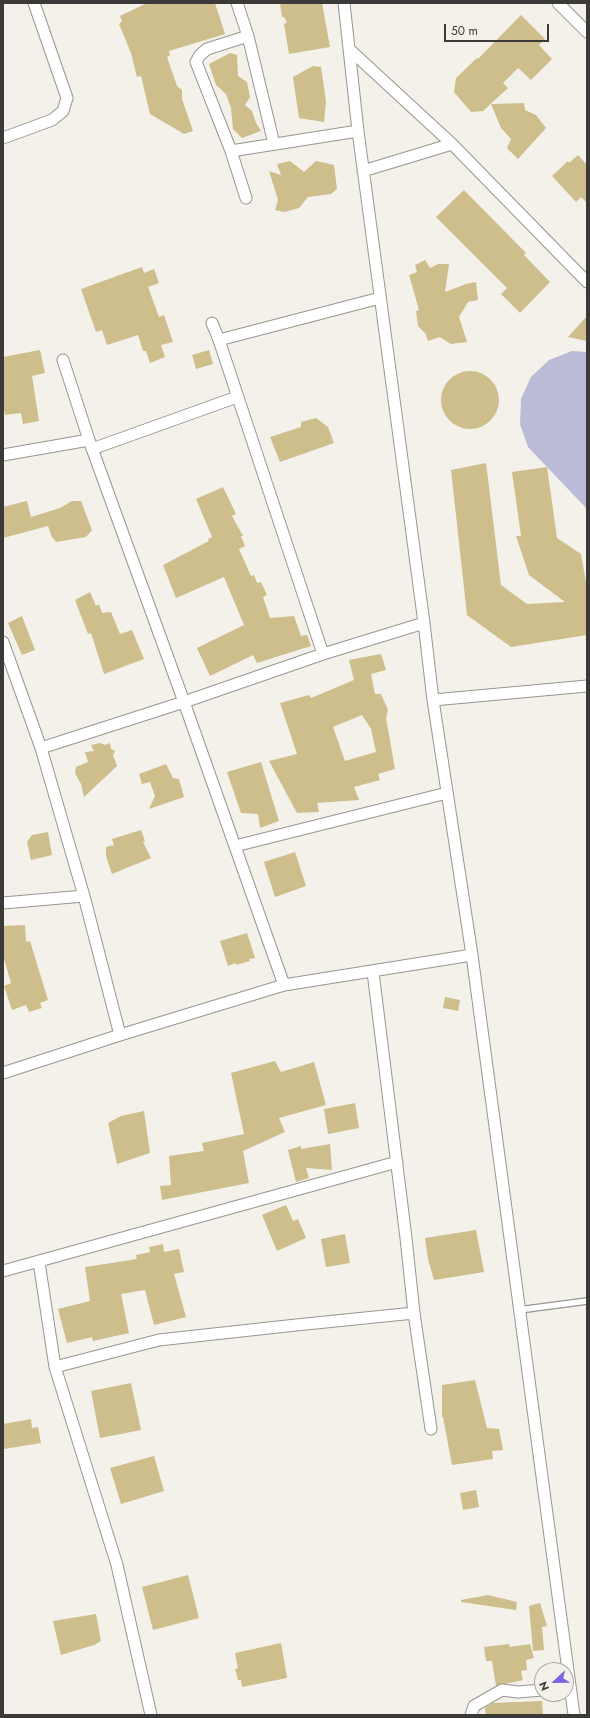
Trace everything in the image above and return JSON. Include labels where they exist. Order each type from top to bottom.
[{"type":"street","points":[[3,138],[52,120],[63,111],[68,98],[34,3]]},
{"type":"street","points":[[237,3],[248,36],[274,144]]},
{"type":"street","points":[[344,3],[363,171],[433,700],[472,955],[565,1662]]},
{"type":"street","points":[[558,3],[587,32]]},
{"type":"street","points":[[246,198],[231,151],[196,62],[200,55],[207,50],[248,36]]},
{"type":"street","points":[[349,49],[452,144],[587,282]]},
{"type":"street","points":[[231,151],[358,131]]},
{"type":"street","points":[[363,171],[452,144]]},
{"type":"street","points":[[219,340],[380,298]]},
{"type":"street","points":[[212,323],[219,340],[323,654]]},
{"type":"street","points":[[63,360],[91,445],[184,702],[284,986]]},
{"type":"street","points":[[3,455],[91,445],[237,397]]},
{"type":"street","points":[[41,748],[184,702],[323,654],[424,623]]},
{"type":"street","points":[[3,643],[41,748],[84,896],[120,1035]]},
{"type":"street","points":[[433,700],[587,686]]},
{"type":"street","points":[[235,846],[447,793]]},
{"type":"street","points":[[3,903],[84,896]]},
{"type":"street","points":[[3,1073],[120,1035],[284,986],[472,955]]},
{"type":"street","points":[[373,972],[414,1313],[431,1429]]},
{"type":"street","points":[[3,1270],[39,1262],[397,1162]]},
{"type":"street","points":[[39,1262],[56,1367],[117,1565],[151,1715]]},
{"type":"street","points":[[56,1367],[159,1340],[414,1313]]},
{"type":"street","points":[[471,1715],[474,1706],[502,1690],[518,1692],[534,1691]]},
{"type":"street","points":[[571,1702],[574,1715]]},
{"type":"lane","points":[[519,1310],[587,1301]]},
{"type":"shaded area","points":[[572,351],[587,352],[587,509],[528,447],[520,424],[521,399],[531,377],[549,360]]},
{"type":"building","points":[[147,3],[215,3],[225,34],[169,51],[170,55],[167,57],[177,86],[182,90],[182,99],[193,131],[184,134],[150,114],[141,76],[137,77],[131,53],[119,24],[122,21],[120,16]]},
{"type":"building","points":[[280,3],[322,3],[330,47],[289,54],[284,24],[287,22],[284,17],[282,17]]},
{"type":"building","points":[[521,15],[545,39],[539,45],[552,59],[531,80],[518,68],[503,83],[508,88],[483,111],[471,112],[454,92],[456,78],[477,58],[478,59]]},
{"type":"building","points":[[230,53],[237,55],[238,76],[247,82],[250,97],[245,105],[252,111],[256,123],[261,131],[242,138],[233,129],[231,108],[226,94],[216,85],[209,64]]},
{"type":"building","points":[[313,66],[321,67],[326,101],[324,122],[299,118],[293,77]]},
{"type":"building","points":[[524,103],[525,110],[536,115],[546,128],[518,159],[507,148],[511,139],[501,128],[491,104]]},
{"type":"building","points":[[578,155],[587,165],[587,203],[581,197],[576,202],[552,176],[568,161],[569,163]]},
{"type":"building","points":[[290,161],[304,172],[316,161],[334,165],[337,189],[331,194],[308,197],[299,208],[284,212],[275,210],[278,200],[269,171],[281,175],[277,164]]},
{"type":"building","points":[[464,190],[526,253],[524,255],[550,282],[520,313],[501,294],[507,288],[436,217]]},
{"type":"building","points":[[425,260],[430,268],[438,264],[449,264],[445,292],[476,282],[478,300],[468,302],[459,317],[467,342],[451,344],[440,337],[428,341],[425,333],[418,326],[416,311],[419,310],[409,275],[417,272],[415,265]]},
{"type":"building","points":[[142,267],[144,273],[154,269],[159,283],[148,287],[159,317],[164,315],[173,342],[161,345],[165,357],[150,363],[146,351],[143,351],[138,335],[107,345],[102,330],[96,332],[81,289]]},
{"type":"building","points":[[587,316],[587,341],[568,337]]},
{"type":"building","points":[[40,350],[45,373],[32,376],[39,421],[23,424],[21,413],[5,415],[3,405],[3,357]]},
{"type":"building","points":[[209,350],[213,364],[196,369],[192,355]]},
{"type":"building","points":[[464,371],[476,371],[491,379],[499,394],[499,406],[491,421],[476,429],[464,429],[449,421],[441,406],[441,394],[449,379]]},
{"type":"building","points":[[316,418],[328,427],[334,443],[280,462],[270,437],[301,427],[301,422]]},
{"type":"building","points":[[486,463],[501,585],[527,604],[565,602],[529,575],[516,536],[521,536],[512,472],[547,467],[557,538],[581,554],[587,588],[587,635],[511,647],[467,615],[451,470]]},
{"type":"building","points":[[223,487],[236,514],[232,516],[243,536],[241,536],[245,546],[239,549],[251,576],[254,575],[257,583],[261,582],[267,595],[263,597],[270,618],[294,616],[301,636],[307,635],[311,646],[257,663],[253,655],[210,676],[197,648],[244,625],[224,577],[176,598],[163,565],[209,541],[208,539],[212,537],[196,499]]},
{"type":"building","points":[[27,501],[31,517],[60,508],[72,501],[81,501],[92,530],[86,537],[56,542],[52,537],[48,526],[3,538],[3,507]]},
{"type":"building","points":[[90,592],[96,606],[99,604],[102,613],[111,612],[120,634],[132,630],[144,659],[104,674],[91,633],[88,634],[75,600]]},
{"type":"building","points":[[22,616],[35,650],[22,655],[8,623]]},
{"type":"building","points":[[381,654],[386,670],[371,674],[375,694],[381,694],[388,710],[386,718],[395,769],[378,774],[380,780],[354,787],[359,800],[317,803],[319,812],[297,813],[269,761],[297,754],[280,703],[309,695],[311,698],[354,680],[349,660]],"holes":[[[362,715],[371,729],[376,752],[345,761],[333,727]]]},
{"type":"building","points":[[100,743],[105,745],[110,743],[111,749],[115,751],[113,755],[117,766],[84,797],[81,784],[75,773],[76,767],[88,762],[85,752],[94,751],[91,745]]},
{"type":"building","points":[[261,762],[279,821],[260,828],[258,814],[241,813],[227,772]]},
{"type":"building","points":[[166,764],[173,778],[179,779],[184,797],[149,809],[155,796],[150,782],[142,784],[139,774]]},
{"type":"building","points":[[141,830],[145,841],[143,842],[151,858],[112,874],[106,856],[106,847],[114,845],[112,839]]},
{"type":"building","points":[[48,832],[52,855],[31,860],[27,842],[32,835]]},
{"type":"building","points":[[295,852],[306,886],[275,897],[264,862]]},
{"type":"building","points":[[25,925],[26,942],[30,941],[48,1000],[40,1003],[42,1008],[29,1012],[26,1005],[12,1010],[4,986],[11,983],[3,955],[3,926]]},
{"type":"building","points":[[247,933],[255,958],[249,959],[250,961],[228,966],[220,941]]},
{"type":"building","points":[[445,997],[460,1000],[458,1011],[443,1008]]},
{"type":"building","points":[[275,1061],[281,1072],[314,1062],[326,1105],[279,1118],[285,1132],[243,1151],[249,1183],[162,1200],[160,1186],[171,1185],[169,1156],[204,1151],[202,1143],[244,1134],[231,1073]]},
{"type":"building","points":[[355,1103],[359,1128],[328,1134],[324,1109]]},
{"type":"building","points":[[144,1111],[150,1153],[117,1164],[108,1123],[121,1116]]},
{"type":"building","points":[[330,1144],[332,1170],[306,1168],[309,1178],[296,1182],[288,1150],[301,1146],[301,1149]]},
{"type":"building","points":[[286,1205],[293,1221],[298,1219],[306,1238],[277,1251],[262,1215]]},
{"type":"building","points":[[476,1230],[484,1272],[434,1280],[428,1259],[425,1238]]},
{"type":"building","points":[[345,1234],[350,1263],[326,1267],[321,1239]]},
{"type":"building","points":[[163,1244],[164,1252],[179,1249],[184,1272],[174,1274],[186,1317],[154,1325],[145,1290],[121,1294],[129,1333],[93,1341],[92,1337],[67,1343],[58,1309],[90,1301],[85,1267],[137,1259],[136,1255],[150,1252],[149,1247]]},
{"type":"building","points":[[475,1380],[487,1428],[499,1429],[503,1450],[492,1451],[493,1459],[452,1465],[442,1417],[442,1385]]},
{"type":"building","points":[[131,1383],[141,1430],[100,1438],[91,1391]]},
{"type":"building","points":[[31,1419],[32,1428],[38,1427],[41,1443],[4,1449],[3,1424]]},
{"type":"building","points":[[154,1456],[164,1491],[121,1504],[110,1468]]},
{"type":"building","points":[[476,1490],[479,1507],[463,1510],[460,1493]]},
{"type":"building","points":[[188,1575],[199,1618],[153,1630],[142,1587]]},
{"type":"building","points":[[488,1595],[517,1602],[516,1610],[461,1602],[461,1600]]},
{"type":"building","points":[[540,1603],[547,1626],[542,1627],[544,1650],[533,1651],[529,1606]]},
{"type":"building","points":[[96,1614],[101,1641],[94,1645],[61,1655],[53,1621]]},
{"type":"building","points":[[281,1643],[287,1678],[242,1687],[241,1680],[238,1680],[235,1669],[238,1668],[235,1653]]},
{"type":"building","points":[[509,1644],[510,1647],[530,1644],[534,1658],[526,1660],[527,1670],[521,1671],[523,1680],[496,1686],[492,1661],[486,1661],[484,1647]]},
{"type":"building","points":[[542,1702],[543,1715],[486,1715],[485,1708],[493,1703]]}]
